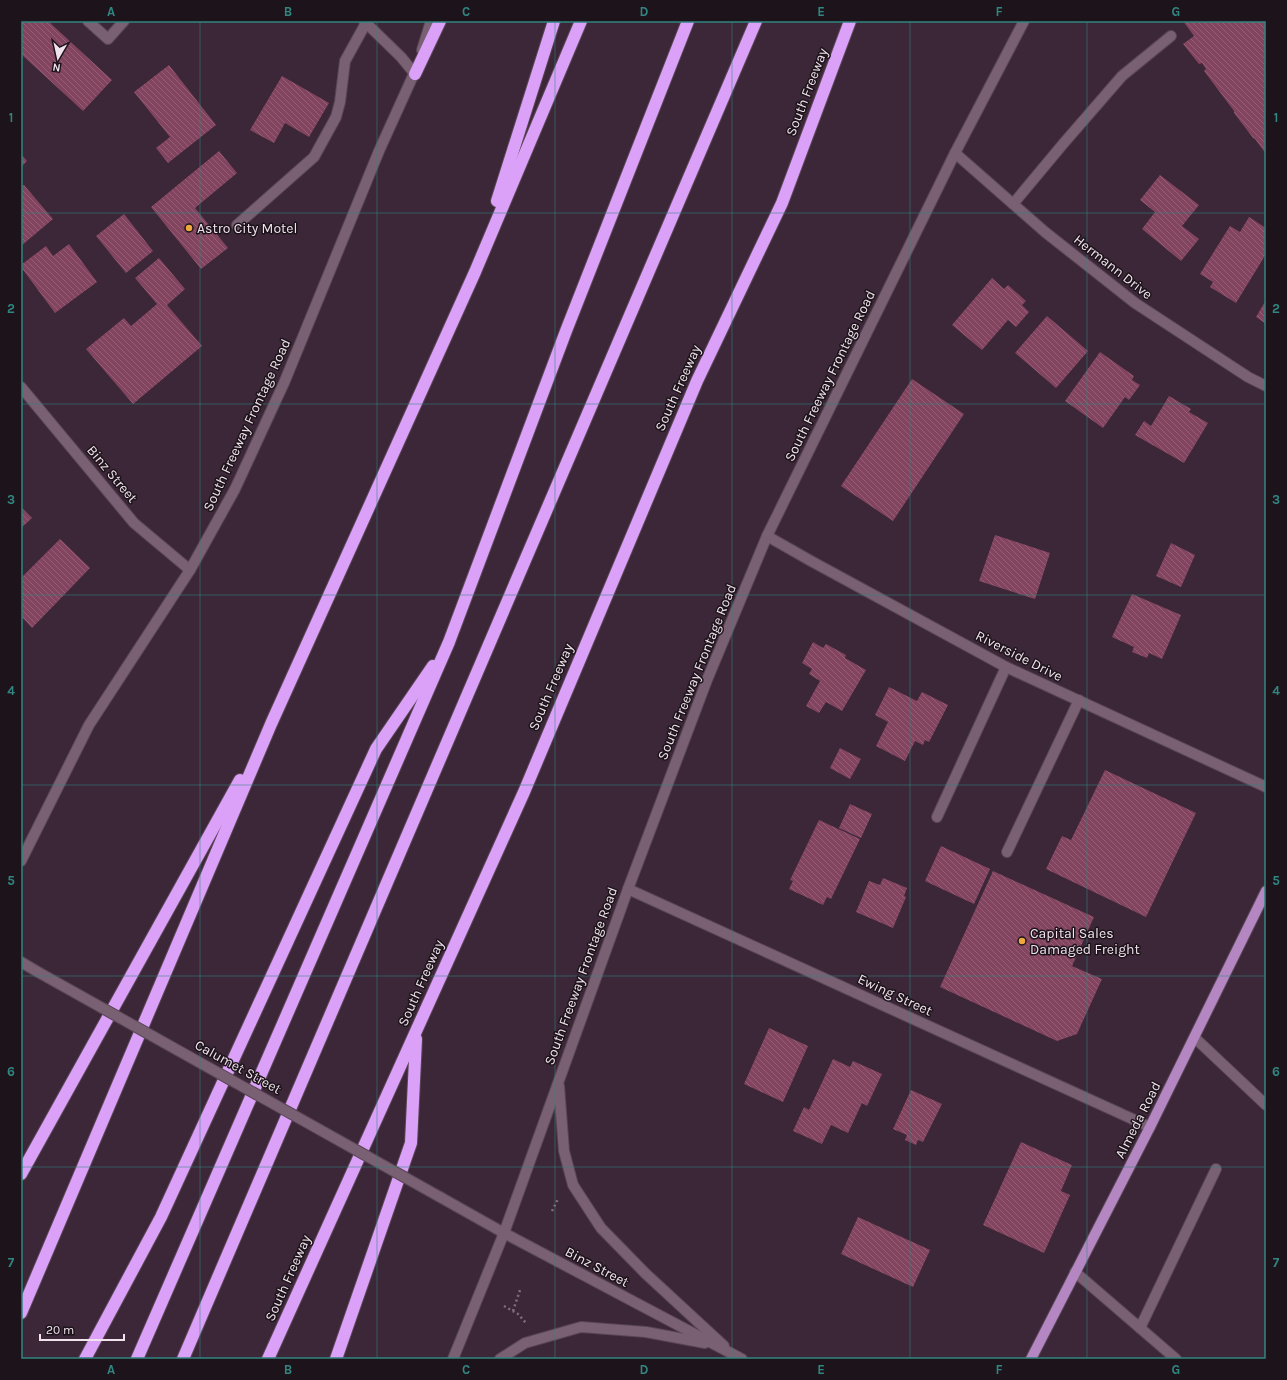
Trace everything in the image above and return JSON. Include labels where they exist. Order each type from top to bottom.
[{"type":"highway","points":[[415,74],[440,21]]},
{"type":"highway","points":[[475,272],[554,21]]},
{"type":"highway","points":[[21,1313],[271,724],[475,272],[581,21]]},
{"type":"highway","points":[[136,1359],[449,642],[566,331],[688,21]]},
{"type":"highway","points":[[183,1359],[756,21]]},
{"type":"highway","name":"South Freeway","points":[[268,1359],[524,792],[697,381],[782,203],[850,21]]},
{"type":"highway","points":[[85,1359],[161,1217],[376,749],[449,642]]},
{"type":"highway","points":[[21,1174],[271,724]]},
{"type":"highway","points":[[336,1359],[411,1143],[416,1031]]},
{"type":"main road","points":[[88,21],[108,40],[124,21]]},
{"type":"main road","name":"South Freeway Frontage Road","points":[[22,856],[89,725],[190,570],[235,490],[281,390],[379,151],[415,74],[431,21]]},
{"type":"main road","name":"South Freeway Frontage Road","points":[[453,1359],[504,1233],[628,889],[707,680],[766,536],[955,153],[1024,21]]},
{"type":"main road","points":[[237,225],[314,158],[336,117],[340,102],[345,61],[365,22],[401,57],[415,74]]},
{"type":"main road","points":[[1014,204],[1063,144],[1122,76],[1171,36]]},
{"type":"main road","name":"Hermann Drive","points":[[955,153],[1046,232],[1135,303],[1248,377],[1266,386]]},
{"type":"main road","name":"Binz Street","points":[[21,387],[134,523],[190,570]]},
{"type":"main road","name":"Riverside Drive","points":[[766,536],[1006,666],[1266,787]]},
{"type":"main road","points":[[937,817],[1006,666]]},
{"type":"main road","points":[[1007,852],[1079,700]]},
{"type":"main road","name":"Ewing Street","points":[[628,889],[1150,1127]]},
{"type":"main road","name":"Almeda Road","points":[[1031,1359],[1195,1038],[1266,891]]},
{"type":"main road","name":"Calumet Street","points":[[21,962],[440,1197]]},
{"type":"main road","points":[[1195,1038],[1266,1105]]},
{"type":"main road","points":[[558,1082],[564,1151],[573,1185],[601,1228],[645,1273],[738,1357]]},
{"type":"main road","points":[[1140,1328],[1216,1169]]},
{"type":"main road","name":"Binz Street","points":[[440,1197],[504,1233],[738,1357]]},
{"type":"main road","points":[[1075,1272],[1176,1359]]},
{"type":"main road","points":[[500,1359],[525,1343],[581,1327],[646,1332],[716,1346]]},
{"type":"path","points":[[512,1310],[520,1290]]},
{"type":"path","points":[[504,1306],[518,1314],[528,1325]]},
{"type":"building","points":[[21,21],[48,21],[112,80],[83,111],[21,54]]},
{"type":"building","points":[[1183,21],[1266,21],[1266,154],[1204,71],[1206,69],[1202,63],[1199,64],[1183,44],[1194,36]]},
{"type":"building","points":[[169,65],[216,125],[168,163],[156,148],[170,137],[134,92]]},
{"type":"building","points":[[282,76],[329,103],[309,137],[285,123],[274,143],[250,130]]},
{"type":"building","name":"Astro City Motel","points":[[219,151],[237,173],[195,208],[228,248],[201,269],[151,207]]},
{"type":"building","points":[[21,154],[27,161],[21,167]]},
{"type":"building","points":[[1160,175],[1199,205],[1182,226],[1199,239],[1181,261],[1142,229],[1155,212],[1140,200]]},
{"type":"building","points":[[24,185],[53,219],[21,246],[21,187]]},
{"type":"building","points":[[124,214],[153,251],[126,273],[96,236]]},
{"type":"building","points":[[1249,217],[1266,228],[1266,254],[1236,303],[1210,287],[1213,282],[1200,274],[1230,226],[1240,232]]},
{"type":"building","points":[[69,244],[97,282],[55,313],[21,265],[46,246],[53,256]]},
{"type":"building","points":[[159,258],[185,289],[167,305],[202,346],[133,404],[86,349],[124,318],[131,326],[157,304],[135,278]]},
{"type":"building","points":[[992,278],[1004,289],[1008,285],[1026,301],[1022,305],[1029,312],[1016,327],[1008,320],[982,350],[952,325]]},
{"type":"building","points":[[1266,300],[1266,324],[1256,317]]},
{"type":"building","points":[[1047,316],[1088,351],[1056,388],[1015,353]]},
{"type":"building","points":[[1100,352],[1134,376],[1132,380],[1140,385],[1129,400],[1125,397],[1103,428],[1065,401]]},
{"type":"building","points":[[912,379],[964,414],[893,521],[841,486]]},
{"type":"building","points":[[1169,396],[1191,409],[1189,412],[1208,423],[1184,463],[1135,435],[1144,421],[1151,426]]},
{"type":"building","points":[[21,507],[32,518],[21,528]]},
{"type":"building","points":[[995,535],[1050,553],[1035,599],[979,581]]},
{"type":"building","points":[[60,539],[90,568],[32,628],[21,616],[21,578]]},
{"type":"building","points":[[1171,543],[1195,555],[1181,587],[1156,576]]},
{"type":"building","points":[[1132,594],[1181,615],[1162,659],[1149,653],[1147,658],[1132,652],[1134,647],[1112,637]]},
{"type":"building","points":[[813,642],[823,648],[826,644],[846,655],[845,658],[866,670],[842,711],[826,702],[819,713],[806,706],[820,681],[809,674],[812,669],[802,663]]},
{"type":"building","points":[[889,687],[917,701],[922,692],[948,705],[929,742],[925,740],[923,745],[915,741],[905,761],[876,746],[888,722],[875,715]]},
{"type":"building","points":[[840,748],[861,759],[850,779],[830,768]]},
{"type":"building","points":[[1105,770],[1196,813],[1146,917],[1046,869],[1062,836],[1071,840]]},
{"type":"building","points":[[850,804],[872,814],[861,838],[839,828]]},
{"type":"building","points":[[819,820],[860,839],[831,899],[827,897],[823,905],[789,889],[793,881],[790,880]]},
{"type":"building","points":[[941,846],[990,869],[974,904],[925,881]]},
{"type":"building","name":"Capital Sales Damaged Freight","points":[[993,871],[1094,917],[1072,966],[1102,979],[1077,1034],[1057,1041],[940,987]]},
{"type":"building","points":[[883,878],[907,888],[904,896],[906,897],[893,928],[856,912],[869,881],[880,885]]},
{"type":"building","points":[[769,1028],[808,1046],[783,1102],[744,1084]]},
{"type":"building","points":[[833,1059],[850,1067],[853,1061],[882,1074],[867,1106],[862,1103],[848,1133],[831,1125],[822,1144],[793,1131],[804,1107],[809,1110]]},
{"type":"building","points":[[911,1090],[942,1104],[923,1142],[918,1140],[916,1145],[905,1140],[907,1135],[893,1129]]},
{"type":"building","points":[[1021,1142],[1072,1165],[1061,1191],[1070,1195],[1044,1253],[983,1225]]},
{"type":"building","points":[[858,1217],[930,1250],[913,1287],[841,1254]]},
{"type":"place","name":"Astro City Motel","points":[[189,228]]},
{"type":"place","name":"Capital Sales Damaged Freight","points":[[1022,941]]}]
